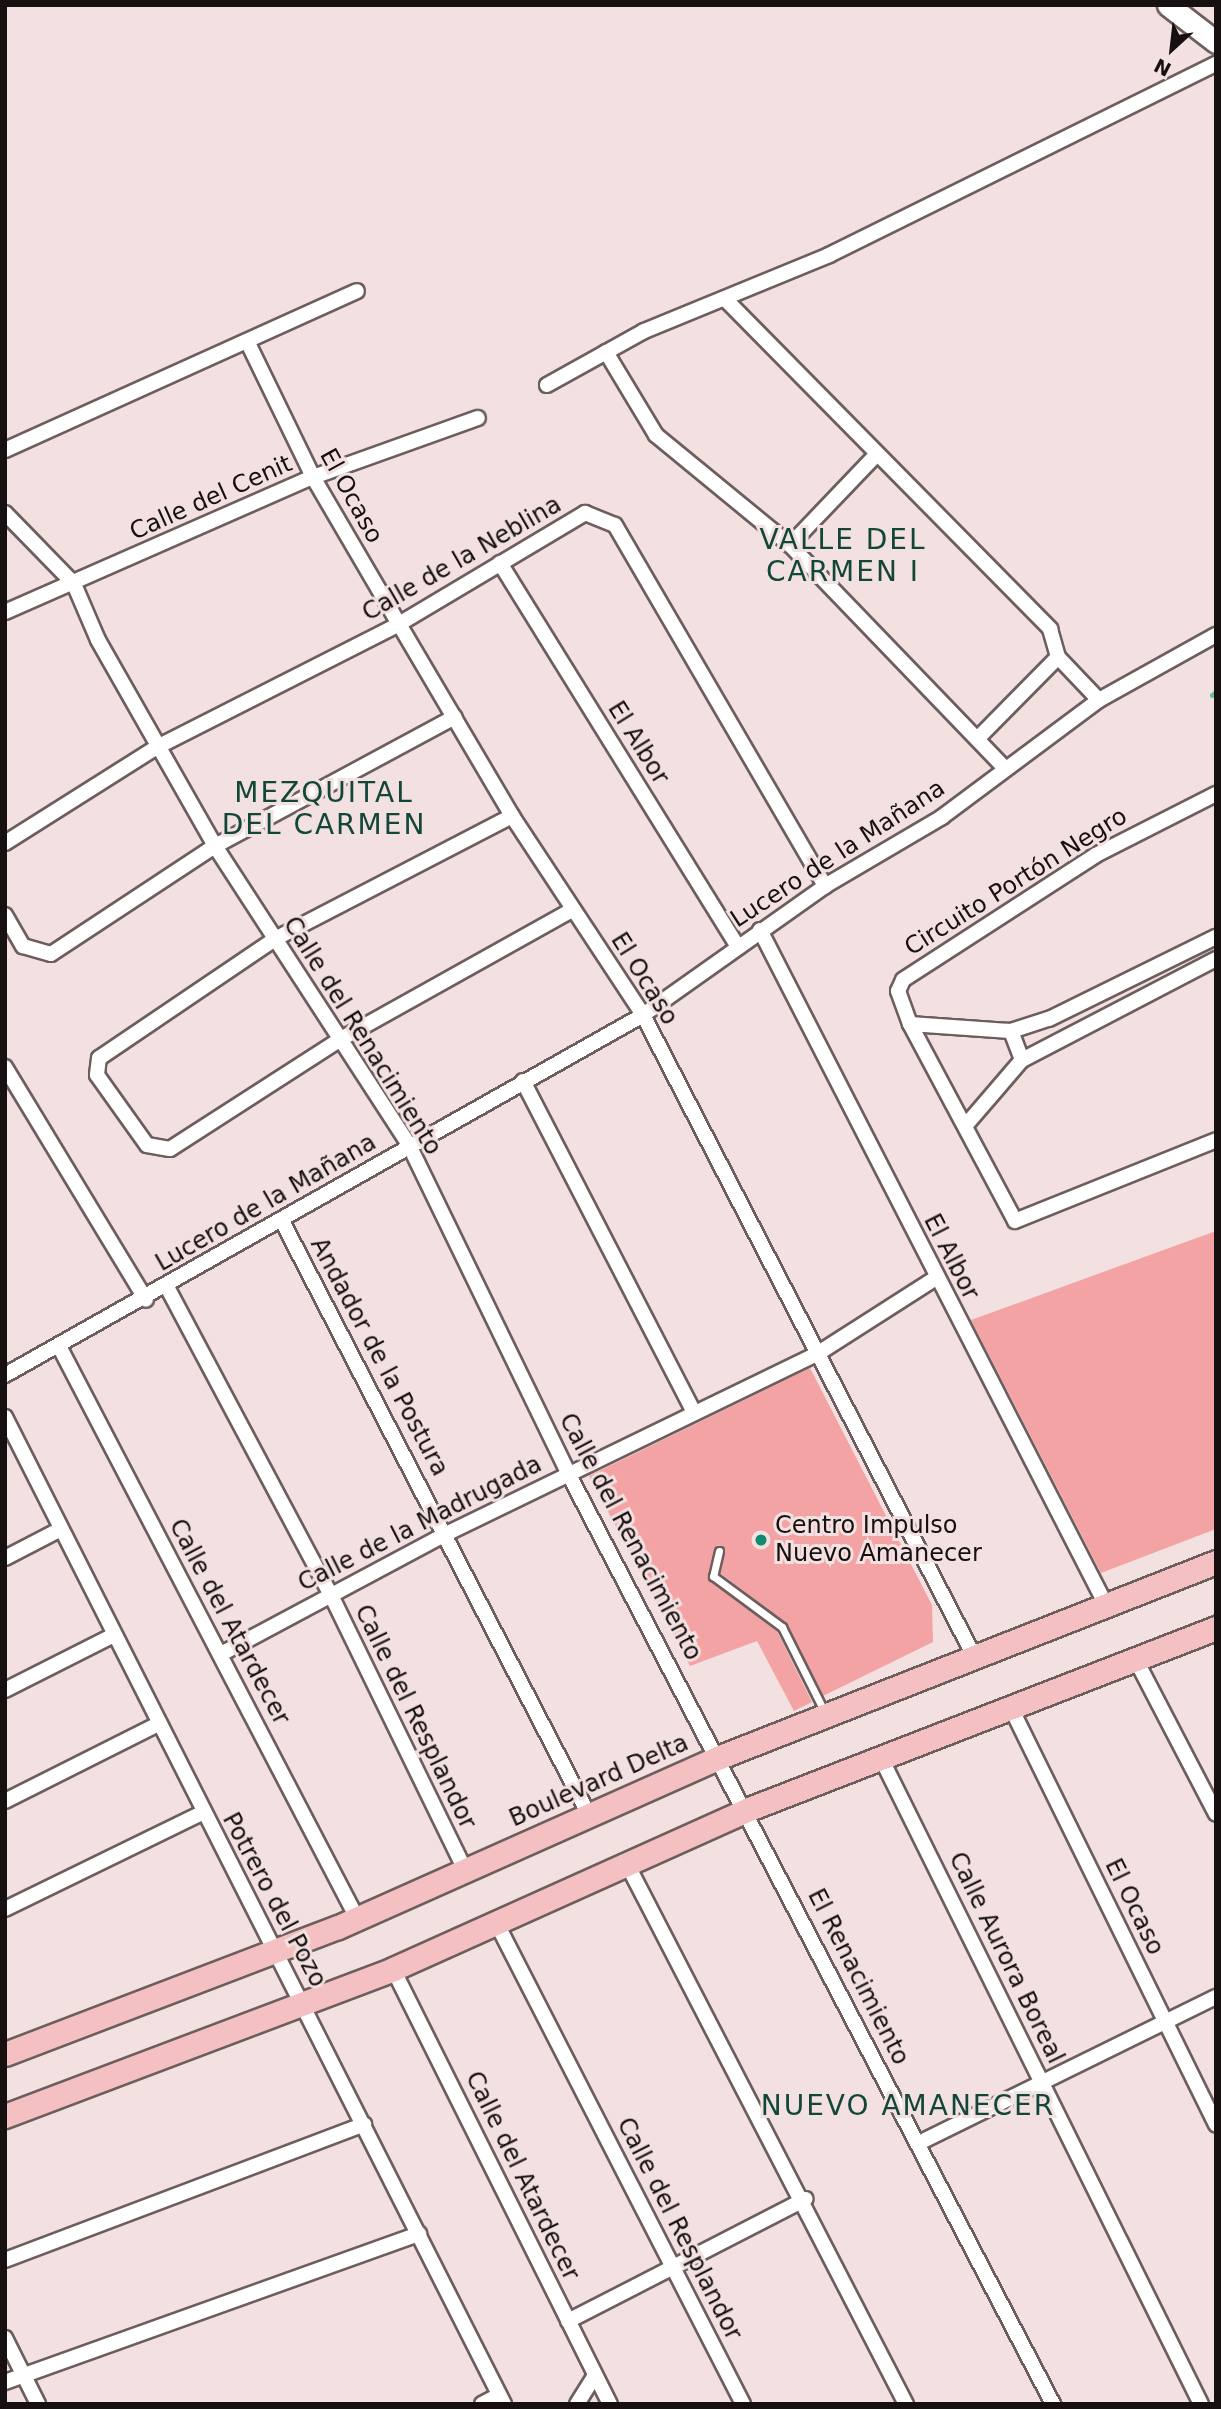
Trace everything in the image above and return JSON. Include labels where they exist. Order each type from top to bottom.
[{"type":"main road","points":[[1168,5],[1216,42]]},
{"type":"main road","name":"Boulevard Delta","points":[[5,2053],[269,1948],[357,1918],[588,1813],[720,1757],[1105,1603],[1216,1562]]},
{"type":"main road","points":[[5,2116],[393,1969],[498,1926],[749,1808],[1137,1662],[1216,1628]]},
{"type":"street","points":[[547,385],[606,352],[726,300],[1216,64]]},
{"type":"street","points":[[5,450],[248,343],[357,291]]},
{"type":"street","points":[[726,300],[1050,629],[1058,657],[1099,699]]},
{"type":"street","name":"El Ocaso","points":[[248,343],[313,477],[399,624],[512,816],[643,1015],[974,1656]]},
{"type":"street","points":[[606,352],[656,435],[789,545],[1003,766]]},
{"type":"street","name":"Calle del Cenit","points":[[5,612],[313,477],[478,418]]},
{"type":"street","points":[[789,545],[877,454]]},
{"type":"street","name":"Calle del Renacimiento","points":[[5,513],[74,583],[157,747],[215,846],[409,1145],[569,1475],[720,1757]]},
{"type":"street","name":"Calle de la Neblina","points":[[5,843],[157,747],[399,624],[585,513],[615,525],[825,886]]},
{"type":"street","name":"El Albor","points":[[500,563],[737,947]]},
{"type":"street","name":"Lucero de la Mañana","points":[[5,1375],[146,1300],[409,1145],[643,1015],[825,886],[942,817],[1003,766],[1099,699],[1216,635]]},
{"type":"street","points":[[978,738],[1058,657]]},
{"type":"street","points":[[5,915],[23,946],[51,954],[215,846],[455,717]]},
{"type":"street","name":"Circuito Portón Negro","points":[[1216,794],[1096,855],[902,980],[900,1003],[966,1125],[1010,1217],[1021,1222],[1216,1140]]},
{"type":"street","points":[[512,816],[275,940],[99,1058],[97,1075],[146,1145],[170,1149],[341,1039],[572,910]]},
{"type":"street","name":"El Albor","points":[[760,930],[936,1278],[1105,1603]]},
{"type":"street","points":[[909,1024],[1011,1031],[1049,1020],[1216,937]]},
{"type":"street","points":[[966,1125],[1023,1060],[1216,959]]},
{"type":"street","points":[[1011,1031],[1023,1060]]},
{"type":"street","points":[[5,1067],[146,1300]]},
{"type":"street","points":[[523,1081],[694,1413]]},
{"type":"street","name":"Andador de la Postura","points":[[282,1221],[588,1813]]},
{"type":"street","name":"Calle de la Madrugada","points":[[221,1654],[330,1593],[446,1534],[817,1353],[936,1278]]},
{"type":"street","name":"Calle del Resplandor","points":[[167,1287],[330,1593],[465,1870]]},
{"type":"street","name":"Calle del Atardecer","points":[[60,1348],[357,1918]]},
{"type":"street","name":"Potrero del Pozo","points":[[5,1417],[269,1948],[303,2002],[502,2399]]},
{"type":"street","points":[[5,1558],[61,1529]]},
{"type":"street","points":[[5,1690],[114,1635]]},
{"type":"street","points":[[1137,1662],[1216,1814]]},
{"type":"street","name":"El Ocaso","points":[[1012,1710],[1216,2124]]},
{"type":"street","points":[[5,1801],[158,1724]]},
{"type":"street","name":"El Renacimiento","points":[[720,1757],[749,1808],[1053,2404]]},
{"type":"street","name":"Calle Aurora Boreal","points":[[881,1758],[1201,2404]]},
{"type":"street","points":[[5,1909],[202,1813]]},
{"type":"street","points":[[626,1864],[805,2199],[906,2404]]},
{"type":"street","name":"Calle del Resplandor","points":[[498,1926],[743,2404]]},
{"type":"street","name":"Calle del Atardecer","points":[[393,1969],[610,2404]]},
{"type":"street","points":[[919,2143],[1216,1997]]},
{"type":"street","points":[[5,2260],[364,2124]]},
{"type":"street","points":[[568,2320],[805,2199]]},
{"type":"street","points":[[5,2382],[23,2373],[419,2234]]},
{"type":"street","points":[[5,2338],[38,2404]]},
{"type":"street","points":[[577,2404],[595,2375]]},
{"type":"street","points":[[482,2404],[502,2399]]},
{"type":"lane","points":[[719,1551],[713,1576],[782,1627],[826,1715]]},
{"type":"building","points":[[1216,1231],[1216,1529],[1101,1573],[971,1320]]},
{"type":"building","name":"Centro Impulso Nuevo Amanecer","points":[[810,1368],[932,1605],[933,1642],[823,1696],[787,1624],[720,1573],[725,1550],[717,1545],[708,1579],[777,1631],[812,1702],[794,1711],[757,1641],[690,1666],[589,1476]]},
{"type":"waterway","points":[[1212,695],[1216,692]]},
{"type":"place","name":"Centro Impulso Nuevo Amanecer","points":[[761,1540]]},
{"type":"district","name":"VALLE DEL CARMEN I","points":[[843,556]]},
{"type":"district","name":"MEZQUITAL DEL CARMEN","points":[[324,809]]},
{"type":"district","name":"NUEVO AMANECER","points":[[908,2106]]}]
